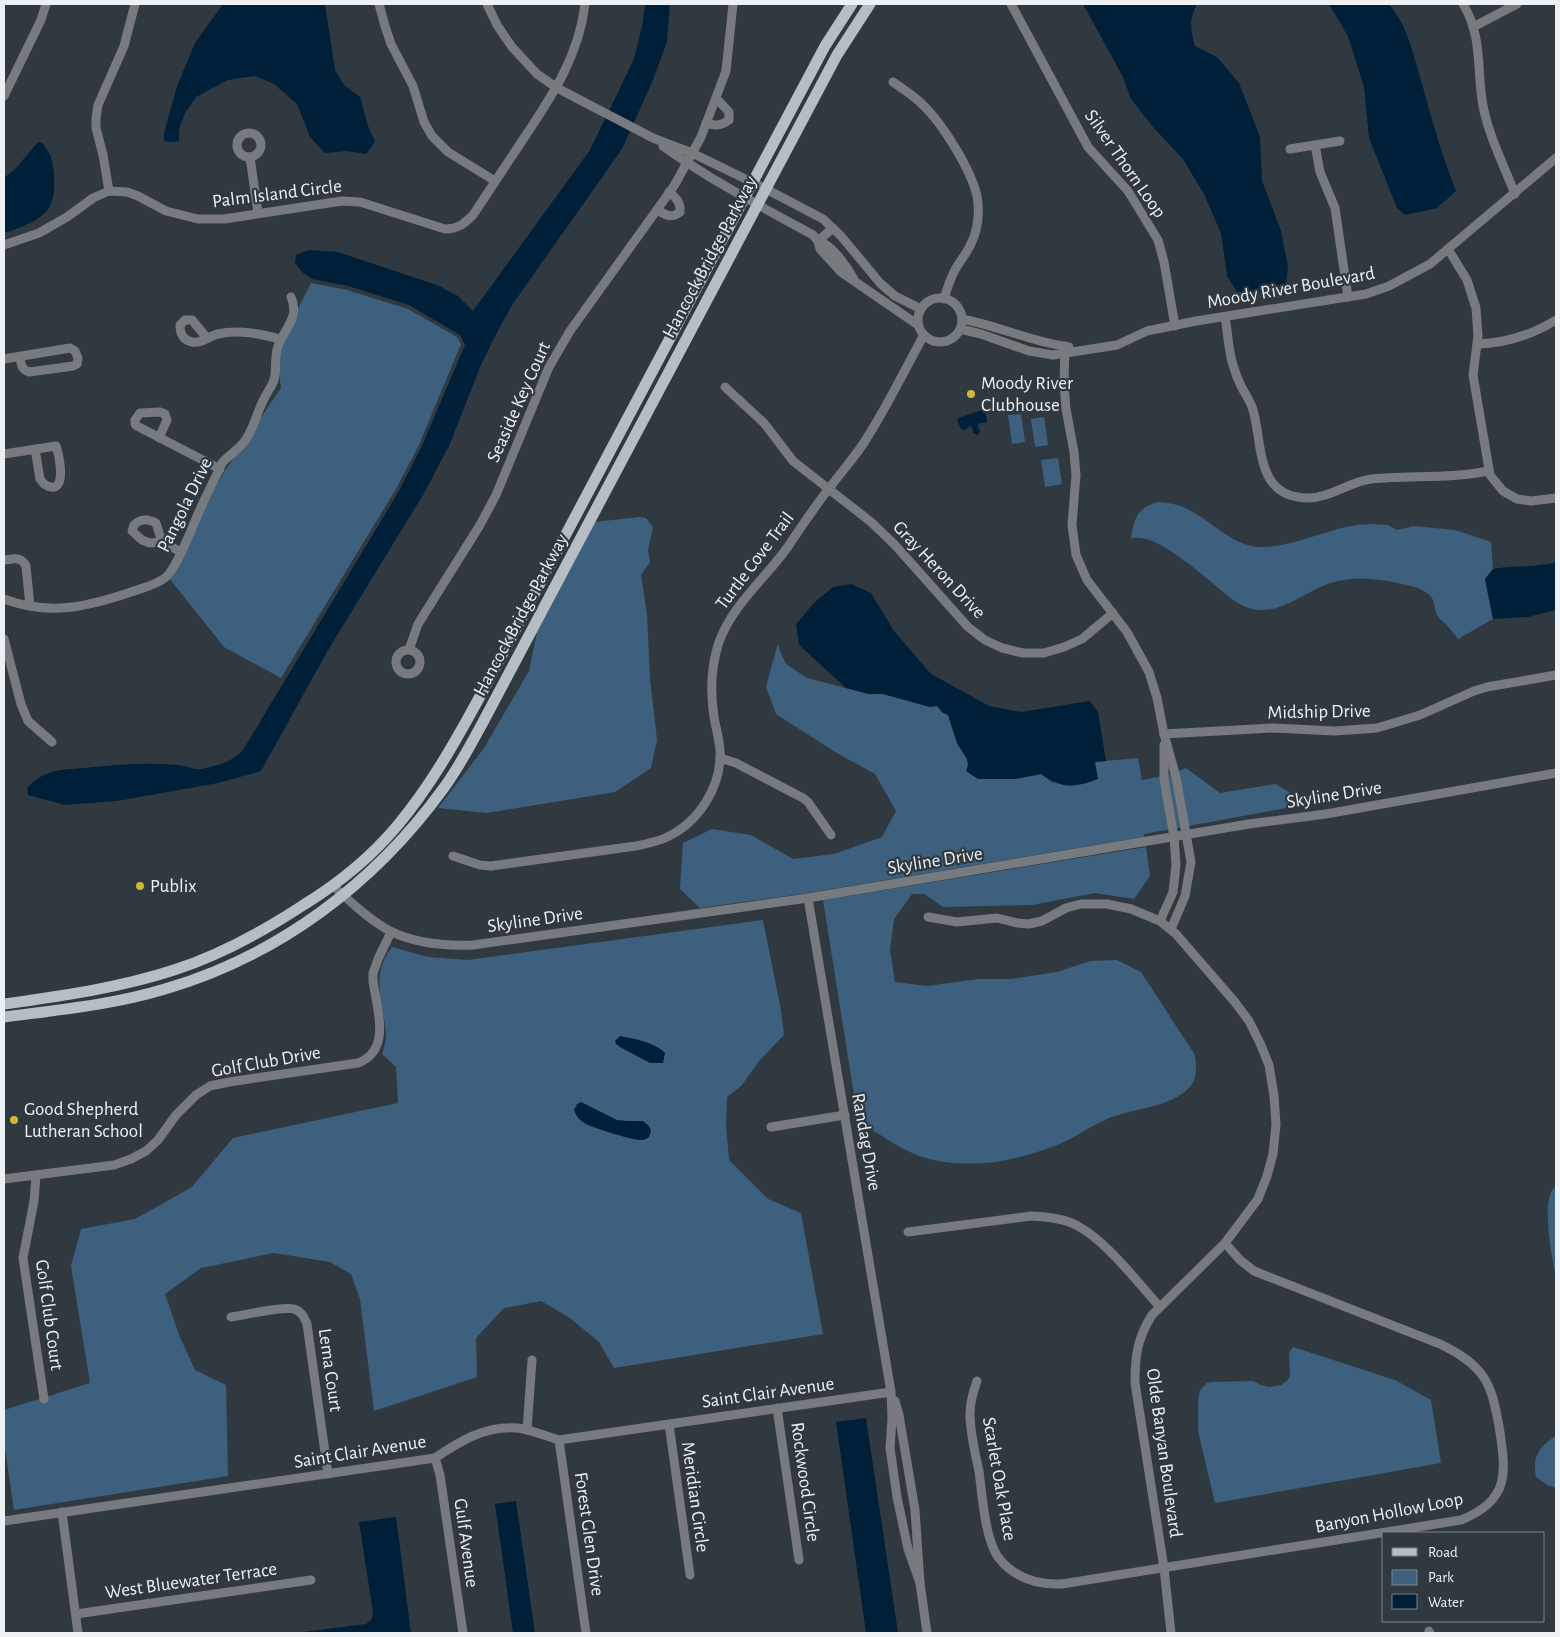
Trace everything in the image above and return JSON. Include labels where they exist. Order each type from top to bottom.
[{"type":"main road","name":"Hancock Bridge Parkway","points":[[4,1004],[113,986],[174,970],[202,960],[253,936],[290,915],[333,886],[372,853],[397,827],[442,765],[478,700],[825,46],[852,4]]},
{"type":"main road","name":"Hancock Bridge Parkway","points":[[4,1017],[122,1000],[166,989],[210,973],[277,941],[344,895],[369,874],[399,844],[455,771],[482,724],[837,55],[870,4]]},
{"type":"street","points":[[4,96],[41,20],[46,4]]},
{"type":"street","points":[[4,245],[39,232],[67,217],[93,198],[109,192],[96,128],[96,118],[98,105],[124,46],[135,4]]},
{"type":"street","points":[[379,4],[384,26],[391,44],[413,86],[424,122],[432,136],[448,152],[495,181]]},
{"type":"street","points":[[487,4],[497,25],[512,47],[537,74],[557,88],[637,130],[692,153],[753,182],[823,219],[895,296],[921,309]]},
{"type":"street","name":"Palm Island Circle","points":[[109,192],[127,192],[166,211],[189,218],[216,219],[342,202],[360,202],[445,228],[464,225],[473,215],[557,88],[576,46],[584,16],[585,4]]},
{"type":"street","name":"Seaside Key Court","points":[[409,650],[418,624],[480,525],[496,495],[549,367],[570,331],[657,210],[692,153],[726,71],[733,4]]},
{"type":"street","name":"Silver Thorn Loop","points":[[1011,4],[1088,147],[1128,191],[1143,212],[1158,240],[1164,262],[1175,326]]},
{"type":"street","points":[[1463,4],[1473,27],[1479,54],[1482,99],[1487,125],[1515,194]]},
{"type":"street","points":[[1473,27],[1517,4]]},
{"type":"street","points":[[893,82],[917,99],[937,121],[958,155],[977,196],[979,213],[974,239],[956,268],[944,299]]},
{"type":"street","points":[[706,123],[715,126],[724,124],[729,120],[729,112],[716,98]]},
{"type":"street","points":[[653,138],[686,162],[813,235],[818,241],[826,243],[844,270],[857,284],[918,325],[924,335],[933,341],[946,342],[953,338],[960,329],[962,319],[959,309],[954,303],[944,299],[932,300],[921,309],[918,316],[918,325]]},
{"type":"street","points":[[1290,148],[1340,141]]},
{"type":"street","points":[[1315,145],[1322,178],[1335,208],[1348,297]]},
{"type":"street","points":[[250,157],[258,213]]},
{"type":"street","name":"Moody River Boulevard","points":[[962,319],[984,323],[1064,350],[1091,349],[1117,345],[1147,331],[1366,294],[1389,286],[1430,264],[1554,161]]},
{"type":"street","points":[[657,210],[670,216],[675,216],[680,212],[681,206],[678,199],[669,192]]},
{"type":"street","points":[[818,241],[833,228]]},
{"type":"street","points":[[1448,249],[1467,280],[1477,317],[1477,344],[1473,375],[1488,471],[1498,486],[1517,498],[1536,501],[1556,498]]},
{"type":"street","points":[[844,270],[860,258]]},
{"type":"street","name":"Pangola Drive","points":[[4,599],[30,606],[73,608],[100,603],[147,587],[166,577],[181,552],[220,469],[228,456],[243,444],[248,437],[274,378],[276,353],[280,339],[294,315],[295,306],[291,297]]},
{"type":"street","points":[[1225,317],[1232,364],[1253,409],[1265,472],[1274,485],[1285,492],[1307,498],[1367,480],[1391,477],[1470,474],[1488,471]]},
{"type":"street","points":[[1477,344],[1496,343],[1516,338],[1538,330],[1556,320]]},
{"type":"street","name":"Moody River Boulevard","points":[[960,329],[981,334],[1029,351],[1053,355],[1064,350]]},
{"type":"street","points":[[207,338],[215,334],[232,332],[261,334],[280,339]]},
{"type":"street","name":"Turtle Cove Trail","points":[[453,856],[480,865],[490,866],[636,846],[664,838],[688,823],[702,809],[715,783],[720,758],[711,691],[713,664],[723,632],[742,600],[775,564],[864,442],[924,335]]},
{"type":"street","points":[[4,359],[20,356],[70,348],[75,351],[78,358],[77,364],[73,366],[29,372],[22,367],[20,356]]},
{"type":"street","points":[[1064,350],[1066,409],[1076,475],[1072,526],[1076,554],[1088,580],[1128,632],[1149,672],[1176,777],[1191,862],[1187,888],[1171,928]]},
{"type":"street","name":"Gray Heron Drive","points":[[725,387],[764,423],[793,461],[871,522],[895,545],[968,627],[985,640],[1002,648],[1023,653],[1044,653],[1082,639],[1113,613]]},
{"type":"street","points":[[159,438],[220,469]]},
{"type":"street","points":[[4,454],[56,446],[61,480],[58,485],[52,487],[44,484],[40,479],[35,450]]},
{"type":"street","points":[[162,542],[181,552]]},
{"type":"street","points":[[4,560],[18,558],[24,561],[30,606]]},
{"type":"street","points":[[4,639],[21,704],[28,721],[52,742]]},
{"type":"street","name":"Midship Drive","points":[[1164,734],[1273,728],[1335,731],[1377,728],[1420,716],[1487,687],[1556,675]]},
{"type":"street","points":[[1160,921],[1173,892],[1176,865],[1174,837],[1164,779],[1164,734]]},
{"type":"street","points":[[720,758],[736,763],[803,798],[808,802],[831,835]]},
{"type":"street","name":"Skyline Drive","points":[[333,886],[362,911],[391,932],[435,944],[473,945],[808,898],[1186,835],[1326,814],[1556,773]]},
{"type":"street","points":[[1174,885],[1187,888]]},
{"type":"street","name":"Randag Drive","points":[[808,898],[892,1392],[899,1415],[915,1510],[920,1583],[927,1633]]},
{"type":"street","name":"Olde Banyan Boulevard","points":[[928,917],[957,922],[997,918],[1029,924],[1042,921],[1058,911],[1073,905],[1098,903],[1131,909],[1160,921],[1171,928],[1193,951],[1249,1021],[1265,1053],[1272,1080],[1276,1124],[1271,1161],[1258,1199],[1225,1243],[1147,1322],[1138,1342],[1135,1362],[1135,1383],[1164,1568],[1171,1633]]},
{"type":"street","name":"Golf Club Drive","points":[[4,1179],[114,1165],[138,1156],[158,1140],[186,1103],[210,1086],[367,1060],[376,1051],[380,1038],[372,981],[391,932]]},
{"type":"street","points":[[771,1127],[845,1115]]},
{"type":"street","name":"Golf Club Court","points":[[36,1176],[34,1201],[23,1258],[44,1399]]},
{"type":"street","points":[[908,1232],[1031,1216],[1050,1217],[1075,1224],[1104,1245],[1160,1307]]},
{"type":"street","name":"Banyon Hollow Loop","points":[[1225,1243],[1240,1260],[1254,1271],[1440,1344],[1462,1355],[1479,1371],[1490,1388],[1504,1458],[1504,1472],[1500,1487],[1491,1502],[1483,1510],[1461,1520],[1387,1532]]},
{"type":"street","name":"Lema Court","points":[[231,1317],[287,1308],[304,1316],[307,1324],[328,1474]]},
{"type":"street","points":[[527,1430],[532,1360]]},
{"type":"street","name":"Scarlet Oak Place","points":[[977,1381],[971,1404],[971,1425],[989,1535],[997,1555],[1007,1567],[1018,1575],[1046,1585],[1164,1568]]},
{"type":"street","name":"Randag Drive","points":[[892,1392],[890,1448],[897,1497],[908,1548],[920,1583]]},
{"type":"street","name":"Saint Clair Avenue","points":[[4,1521],[435,1458],[457,1443],[477,1434],[507,1428],[527,1430],[559,1440],[892,1392]]},
{"type":"street","name":"Rockwood Circle","points":[[778,1408],[799,1560]]},
{"type":"street","name":"Meridian Circle","points":[[669,1424],[690,1575]]},
{"type":"street","name":"Forest Glen Drive","points":[[559,1440],[586,1633]]},
{"type":"street","name":"Gulf Avenue","points":[[435,1458],[440,1475],[463,1633]]},
{"type":"street","points":[[62,1512],[78,1633]]},
{"type":"street","name":"Banyon Hollow Loop","points":[[1164,1568],[1382,1533]]},
{"type":"street","name":"West Bluewater Terrace","points":[[76,1614],[312,1580]]},
{"type":"green space","points":[[311,283],[347,290],[408,309],[457,337],[461,344],[419,445],[396,489],[281,678],[224,647],[169,578],[222,475],[281,388],[276,352]]},
{"type":"green space","points":[[1021,414],[1025,442],[1012,444],[1008,415]]},
{"type":"green space","points":[[1044,417],[1048,445],[1035,447],[1031,419]]},
{"type":"green space","points":[[1058,458],[1062,484],[1045,487],[1041,460]]},
{"type":"green space","points":[[1158,502],[1184,507],[1232,538],[1251,546],[1275,546],[1344,528],[1372,524],[1387,525],[1398,530],[1413,526],[1455,530],[1491,542],[1493,569],[1485,579],[1493,619],[1458,639],[1436,613],[1433,600],[1424,591],[1392,582],[1372,579],[1343,580],[1323,586],[1270,610],[1258,610],[1247,607],[1235,601],[1169,550],[1155,542],[1142,538],[1131,539],[1138,515],[1145,507]]},
{"type":"green space","points":[[646,518],[653,527],[648,550],[650,562],[641,575],[647,614],[650,679],[657,740],[651,768],[615,792],[487,813],[438,808],[484,748],[529,671],[537,632],[594,522]]},
{"type":"green space","points":[[778,643],[786,664],[807,678],[869,694],[883,694],[930,707],[937,706],[948,715],[957,743],[967,759],[968,765],[1014,779],[1041,774],[1053,783],[1095,762],[1138,758],[1142,780],[1169,775],[1186,768],[1220,793],[1275,784],[1293,794],[1292,807],[1144,834],[1144,837],[808,893],[700,908],[680,889],[683,843],[712,829],[751,835],[793,859],[834,854],[882,837],[896,811],[875,774],[835,752],[776,714],[766,687]]},
{"type":"green space","points":[[1146,847],[1150,876],[1134,899],[1095,893],[1032,905],[943,907],[924,894],[912,894],[894,919],[890,950],[895,982],[927,986],[978,979],[1011,979],[1057,972],[1090,961],[1117,960],[1141,972],[1195,1055],[1195,1076],[1190,1087],[1182,1094],[1164,1103],[1112,1117],[1044,1150],[1014,1158],[983,1163],[954,1163],[914,1154],[881,1136],[858,1120],[823,900]]},
{"type":"green space","points":[[763,920],[781,1010],[784,1035],[760,1060],[741,1086],[727,1097],[726,1123],[729,1160],[768,1199],[801,1213],[823,1334],[614,1368],[599,1342],[570,1318],[541,1301],[504,1308],[476,1338],[477,1377],[374,1411],[360,1299],[351,1274],[330,1262],[274,1253],[201,1268],[165,1294],[179,1335],[195,1370],[226,1385],[228,1476],[14,1510],[4,1442],[4,1410],[90,1383],[71,1266],[81,1229],[135,1219],[192,1187],[233,1138],[398,1103],[396,1067],[382,1054],[386,1035],[379,979],[385,958],[392,947],[428,957],[468,960]]},
{"type":"green space","points":[[1556,1186],[1556,1279],[1548,1230],[1548,1202],[1551,1192]]},
{"type":"green space","points":[[1293,1347],[1395,1380],[1431,1400],[1441,1463],[1215,1503],[1198,1431],[1198,1400],[1200,1390],[1207,1383],[1212,1382],[1253,1381],[1269,1387],[1281,1385],[1290,1376],[1289,1353]]},
{"type":"green space","points":[[1556,1436],[1556,1488],[1547,1485],[1536,1477],[1535,1463],[1541,1448]]},
{"type":"water","points":[[223,4],[325,4],[335,70],[344,85],[360,97],[369,129],[375,142],[366,154],[346,151],[325,153],[310,137],[297,104],[274,84],[255,76],[228,80],[196,97],[185,113],[179,129],[179,141],[164,141],[164,133],[177,86],[195,43]]},
{"type":"water","points":[[645,4],[670,4],[667,42],[653,80],[622,149],[512,305],[481,365],[449,446],[423,495],[328,650],[261,771],[218,783],[117,801],[65,805],[28,795],[27,789],[35,780],[56,771],[143,764],[179,765],[202,769],[229,761],[243,750],[399,491],[422,446],[465,345],[460,335],[409,305],[348,286],[312,279],[302,272],[295,263],[296,255],[309,250],[338,252],[437,285],[458,296],[473,311],[590,150],[634,59],[643,22]]},
{"type":"water","points":[[1083,4],[1197,4],[1191,24],[1195,46],[1217,57],[1239,83],[1260,137],[1262,181],[1281,231],[1288,267],[1286,284],[1261,292],[1237,292],[1227,276],[1221,233],[1204,194],[1183,159],[1153,127],[1131,99],[1123,77]]},
{"type":"water","points":[[1329,4],[1389,4],[1396,13],[1406,32],[1413,52],[1437,138],[1456,191],[1437,208],[1405,215],[1397,208],[1369,138],[1364,87],[1348,36]]},
{"type":"water","points":[[38,142],[43,144],[51,157],[54,171],[54,194],[52,201],[45,213],[36,220],[4,233],[4,178],[16,168]]},
{"type":"water","points":[[982,410],[985,412],[987,420],[986,423],[979,423],[980,431],[978,435],[973,433],[970,426],[965,430],[961,429],[958,418]]},
{"type":"water","points":[[1556,562],[1556,610],[1528,617],[1493,619],[1485,579],[1493,569]]},
{"type":"water","points":[[851,584],[871,593],[894,631],[931,674],[989,706],[1021,712],[1090,701],[1098,712],[1106,761],[1095,762],[1098,779],[1068,786],[1048,779],[1041,774],[1014,779],[978,779],[966,771],[967,759],[957,743],[948,715],[943,713],[937,706],[930,707],[883,694],[869,694],[846,688],[799,645],[796,624],[814,603],[833,587]]},
{"type":"water","points":[[620,1036],[644,1042],[661,1049],[665,1053],[663,1063],[650,1063],[620,1047],[615,1041]]},
{"type":"water","points":[[581,1102],[617,1120],[643,1121],[649,1126],[651,1131],[649,1137],[642,1140],[631,1138],[602,1130],[581,1121],[574,1110],[577,1104]]},
{"type":"water","points":[[866,1418],[898,1633],[866,1633],[836,1422]]},
{"type":"water","points":[[516,1501],[535,1633],[513,1633],[495,1504]]},
{"type":"water","points":[[396,1517],[411,1633],[295,1633],[366,1624],[372,1619],[373,1612],[359,1522]]},
{"type":"place","name":"Moody River Clubhouse","points":[[971,394]]},
{"type":"place","name":"Publix","points":[[140,886]]},
{"type":"place","name":"Good Shepherd Lutheran School","points":[[14,1120]]}]
